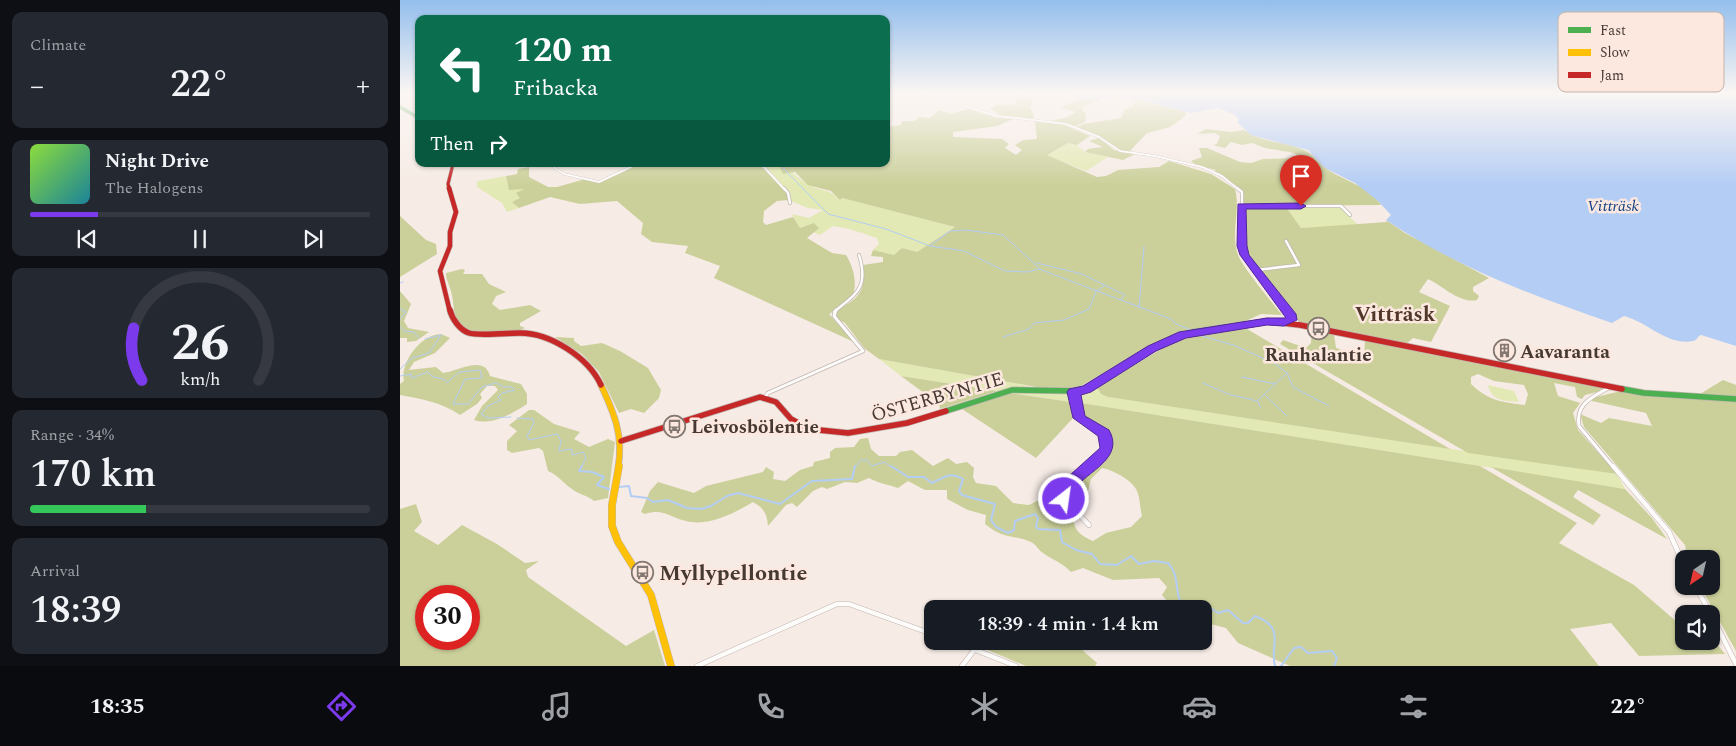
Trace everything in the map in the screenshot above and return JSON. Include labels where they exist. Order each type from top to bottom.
[{"type":"street","points":[[1065,124],[1099,137],[1120,151],[1155,156],[1202,167],[1222,176],[1237,186],[1242,192],[1243,251],[1255,270],[1300,325]]},
{"type":"street","points":[[452,167],[448,184],[456,212],[450,232],[450,246],[440,271],[455,324],[463,330],[475,334],[512,332],[537,335],[568,350],[596,374],[618,423],[621,441],[614,486],[612,526],[621,547],[646,584],[654,602],[671,666]]},
{"type":"street","points":[[554,167],[564,174],[600,182],[631,167]]},
{"type":"street","points":[[763,167],[788,192],[790,203]]},
{"type":"street","points":[[1241,206],[1341,206],[1350,216]]},
{"type":"street","points":[[1255,270],[1300,265],[1286,241]]},
{"type":"street","points":[[621,441],[743,400],[765,397],[768,393],[863,350],[834,316],[834,312],[854,298],[861,288],[862,277],[859,255]]},
{"type":"street","points":[[1284,322],[1291,320],[1292,317]]},
{"type":"street","name":"ÖSTERBYNTIE","points":[[765,397],[776,402],[791,419],[803,427],[825,432],[848,433],[876,430],[907,423],[1012,390],[1074,392],[1087,389],[1152,348],[1183,335],[1267,321],[1300,325],[1659,395],[1736,400]]},
{"type":"street","points":[[1612,386],[1587,398],[1578,414],[1579,426],[1669,532],[1677,550]]},
{"type":"street","points":[[1074,392],[1079,418],[1105,434],[1106,448],[1103,455],[1065,488],[1064,499],[1089,525]]},
{"type":"street","points":[[697,666],[837,604],[849,604],[924,631]]},
{"type":"street","points":[[1720,632],[1736,664]]},
{"type":"street","points":[[962,666],[975,650]]},
{"type":"street","points":[[978,650],[1016,666]]},
{"type":"green space","points":[[1001,124],[953,132],[953,137],[1002,139],[1009,144],[1005,148],[1016,155],[1022,150],[1015,145],[1023,140],[1037,139],[1035,124],[1062,124],[1090,136],[1077,145],[1068,143],[1047,155],[1097,177],[1106,176],[1118,170],[1159,167],[1169,161],[1211,174],[1235,189],[1237,205],[1235,239],[1238,255],[1251,276],[1282,315],[1261,314],[1237,325],[1200,328],[1168,337],[1077,388],[1042,388],[879,359],[864,348],[845,323],[837,319],[837,310],[856,298],[862,288],[863,265],[883,262],[883,257],[871,256],[873,250],[894,255],[902,248],[917,252],[955,227],[842,198],[840,200],[831,191],[808,185],[795,172],[783,174],[780,168],[890,167],[890,126]]},
{"type":"green space","points":[[1083,124],[1174,124],[1170,127],[1147,133],[1128,153],[1077,127]]},
{"type":"green space","points":[[1206,129],[1231,132],[1244,130],[1266,140],[1299,148],[1309,153],[1327,169],[1363,188],[1376,198],[1381,205],[1243,206],[1243,190],[1214,171],[1216,170],[1196,165],[1191,161],[1202,157],[1199,148],[1207,148],[1240,162],[1251,163],[1263,159],[1300,158],[1294,153],[1265,148],[1252,143],[1242,145],[1231,142],[1225,148],[1213,145],[1217,144],[1220,136],[1215,133],[1197,134]]},
{"type":"green space","points":[[1099,138],[1114,150],[1135,154],[1123,160],[1085,152],[1088,149],[1103,147],[1089,141]]},
{"type":"green space","points":[[1068,143],[1077,145],[1085,152],[1108,157],[1086,171],[1046,155]]},
{"type":"green space","points":[[529,167],[529,177],[548,187],[557,187],[585,179],[600,182],[632,167],[762,167],[787,193],[789,200],[777,201],[764,211],[763,222],[766,225],[793,217],[800,228],[814,223],[819,228],[807,238],[832,253],[846,255],[849,260],[853,270],[855,288],[847,302],[829,314],[854,342],[714,278],[720,266],[685,253],[688,246],[652,242],[641,234],[643,223],[617,201],[580,204],[550,197],[519,208],[512,202],[520,198],[516,193],[524,189],[509,190],[506,176],[517,174],[518,169]]},
{"type":"green space","points":[[765,167],[783,167],[788,169],[808,184],[831,193],[840,200],[842,198],[955,227],[917,252],[902,248],[894,255],[873,250],[879,244],[877,238],[850,229],[833,226],[820,235],[813,232],[818,228],[814,224],[799,228],[792,214],[809,218],[823,210],[808,208],[791,201],[790,193]]},
{"type":"green space","points":[[506,176],[509,189],[524,189],[521,198],[513,202],[519,208],[507,212],[502,203],[477,187],[477,181]]},
{"type":"green space","points":[[1243,207],[1286,207],[1301,228],[1387,222],[1386,220],[1405,233],[1489,278],[1473,287],[1473,291],[1479,296],[1477,300],[1471,301],[1458,297],[1428,279],[1419,292],[1450,306],[1431,342],[1413,338],[1406,344],[1300,323],[1246,253]]},
{"type":"green space","points":[[1286,207],[1340,207],[1358,225],[1301,228]]},
{"type":"green space","points":[[400,216],[426,240],[436,244],[437,254],[400,277]]},
{"type":"green space","points":[[465,270],[463,274],[482,274],[489,284],[506,292],[496,296],[492,304],[500,310],[530,305],[541,311],[520,323],[520,326],[525,328],[520,330],[477,332],[469,329],[457,319],[446,276],[446,273]]},
{"type":"green space","points":[[400,291],[411,304],[404,321],[408,328],[429,332],[416,341],[407,342],[407,338],[400,338]]},
{"type":"green space","points":[[1247,329],[1450,449],[1108,397],[1101,394],[1097,387],[1175,341],[1207,333]]},
{"type":"green space","points":[[1312,330],[1334,334],[1336,348],[1364,357],[1365,339],[1603,386],[1605,390],[1585,395],[1582,399],[1577,397],[1575,387],[1554,383],[1558,396],[1580,403],[1573,413],[1578,430],[1617,474],[1468,453],[1280,344],[1283,340],[1306,348],[1311,343]],"holes":[[[1478,374],[1494,381],[1524,385],[1528,394],[1525,405],[1502,402],[1484,394],[1471,384],[1471,377]]]},
{"type":"green space","points":[[441,334],[450,338],[435,353],[414,362],[409,370],[436,367],[443,373],[470,366],[482,366],[490,376],[521,384],[527,394],[527,404],[502,418],[481,421],[474,420],[482,406],[498,390],[495,386],[487,386],[480,394],[482,398],[477,404],[460,415],[438,404],[400,395],[400,384],[404,381],[405,367],[408,359],[425,339]]},
{"type":"green space","points":[[555,337],[574,338],[574,341],[581,346],[602,343],[620,351],[648,368],[661,390],[659,398],[644,413],[631,409],[619,413],[599,372],[582,354]]},
{"type":"green space","points":[[879,359],[1030,386],[997,391],[901,376]]},
{"type":"green space","points":[[901,376],[997,391],[940,409],[939,404]]},
{"type":"green space","points":[[1723,380],[1736,385],[1736,397],[1700,394]]},
{"type":"green space","points":[[1488,385],[1514,391],[1519,402],[1495,397]]},
{"type":"green space","points":[[1097,387],[1101,394],[1108,397],[1617,474],[1625,489],[1081,403],[1079,395]]},
{"type":"green space","points":[[1029,391],[1071,394],[1071,402],[1010,393]]},
{"type":"green space","points":[[1621,391],[1658,397],[1736,401],[1736,651],[1720,622],[1720,605],[1711,605],[1705,595],[1720,595],[1720,550],[1686,550],[1685,545],[1584,427],[1580,414],[1601,423],[1609,418],[1652,426],[1646,413],[1592,401],[1592,398]]},
{"type":"green space","points":[[1010,393],[1071,402],[1075,416],[1036,458],[962,409]]},
{"type":"green space","points":[[1081,403],[1480,466],[1577,523],[1559,543],[1634,585],[1675,620],[1675,650],[1720,650],[1720,648],[1725,654],[1639,656],[1611,623],[1570,629],[1599,666],[1290,666],[1238,643],[1226,628],[1212,624],[1212,600],[1166,600],[1162,595],[1167,587],[1159,578],[1113,580],[1083,568],[1071,572],[1041,552],[1033,543],[1003,535],[992,529],[985,524],[986,515],[968,510],[947,499],[947,490],[925,490],[908,481],[898,488],[869,478],[857,483],[845,482],[827,489],[822,487],[813,491],[797,507],[792,503],[786,505],[768,526],[764,512],[753,502],[721,518],[704,522],[686,521],[657,512],[645,514],[641,512],[650,491],[658,482],[694,493],[706,486],[763,472],[766,467],[774,472],[773,479],[785,481],[800,470],[813,466],[814,462],[830,458],[830,452],[835,448],[854,447],[860,439],[868,438],[871,449],[879,456],[896,456],[900,452],[912,450],[933,466],[948,458],[956,464],[967,462],[974,468],[973,477],[976,483],[996,486],[1013,503],[1029,505],[1050,494],[1053,501],[1060,501],[1059,508],[1073,516],[1078,532],[1093,541],[1106,533],[1131,527],[1142,516],[1138,495],[1133,485],[1121,476],[1102,468],[1091,479],[1087,495],[1077,504],[1072,504],[1067,499],[1071,492],[1104,456],[1109,447],[1110,438],[1105,431],[1082,417]]},
{"type":"green space","points":[[529,410],[534,410],[554,424],[580,432],[574,439],[589,447],[608,439],[615,442],[608,498],[594,501],[572,489],[548,471],[543,451],[539,448],[512,453],[507,450],[507,441],[517,431],[509,425]]},
{"type":"green space","points":[[1491,467],[1625,489],[1652,518],[1667,539],[1578,490],[1573,497],[1601,515],[1593,525]]},
{"type":"green space","points":[[416,504],[422,522],[414,531],[438,545],[462,525],[497,544],[525,563],[539,561],[526,570],[528,577],[626,646],[654,630],[665,666],[400,666],[400,509]]},
{"type":"green space","points":[[988,650],[1082,650],[1097,663],[1095,666],[1026,666]]},
{"type":"water","name":"Vitträsk","points":[[1239,124],[1736,124],[1736,346],[1701,335],[1693,341],[1675,340],[1624,316],[1612,323],[1496,279],[1440,252],[1386,220],[1391,215],[1378,201],[1355,183],[1325,168],[1308,150],[1251,135]]},
{"type":"waterway","points":[[782,167],[828,214],[886,229],[930,246],[964,251],[1005,271],[1027,272],[1039,269],[1096,291]]},
{"type":"waterway","points":[[931,245],[950,231],[966,230],[1003,235],[1039,268]]},
{"type":"waterway","points":[[1139,307],[1144,246]]},
{"type":"waterway","points":[[1037,263],[1082,274],[1125,295],[1120,300]]},
{"type":"waterway","points":[[1096,291],[1104,286]]},
{"type":"waterway","points":[[1003,337],[1029,329],[1034,323],[1064,320],[1089,309],[1096,291]]},
{"type":"waterway","points":[[1096,291],[1120,300]]},
{"type":"waterway","points":[[1120,300],[1139,307]]},
{"type":"waterway","points":[[1139,307],[1171,319],[1176,324],[1191,330]]},
{"type":"waterway","points":[[400,309],[406,312],[400,319]]},
{"type":"waterway","points":[[400,327],[404,331],[414,332],[419,338]]},
{"type":"waterway","points":[[1195,334],[1233,345],[1274,363],[1287,373]]},
{"type":"waterway","points":[[400,369],[412,358],[429,353],[441,335],[425,339]]},
{"type":"waterway","points":[[400,376],[412,374],[410,376],[412,378],[428,372],[433,377],[444,379],[447,383],[459,372],[480,370],[482,378],[465,379],[453,404],[468,404],[482,387],[496,383],[504,387],[512,387],[515,390],[502,393],[498,397],[501,400],[488,406],[481,414],[488,418],[511,417]]},
{"type":"waterway","points":[[1203,383],[1228,394],[1257,401],[1287,373]]},
{"type":"waterway","points":[[1287,373],[1293,387],[1329,406]]},
{"type":"waterway","points":[[1242,377],[1275,384]]},
{"type":"waterway","points":[[1265,395],[1287,416]]},
{"type":"waterway","points":[[1258,402],[1261,408]]},
{"type":"waterway","points":[[517,418],[533,419],[534,423],[527,436],[529,440],[557,434],[561,441],[559,451],[572,449],[572,455],[583,452],[586,458],[582,466]]},
{"type":"waterway","points":[[855,467],[861,460],[867,460],[872,466],[884,462],[893,468]]},
{"type":"waterway","points":[[582,466],[579,471],[592,472],[604,477],[597,485],[609,489]]},
{"type":"waterway","points":[[891,466],[908,477],[924,477],[932,483],[951,475],[963,479],[959,491],[962,495],[995,504],[991,520],[996,527],[1008,533],[1014,530],[1015,521],[1035,514],[1038,518],[1036,526],[1038,529],[1060,530],[1062,542],[1076,550],[1092,554],[1100,564],[1117,565],[1131,556],[1139,564],[1154,561],[1168,563],[1172,568],[1179,596],[1184,607],[1206,605],[1218,613],[1228,610],[1243,623],[1248,623],[1255,616],[1271,626],[1275,638],[1275,666]]},
{"type":"waterway","points":[[619,487],[629,486],[631,496],[647,498],[653,502],[668,500],[687,508],[701,509],[711,506],[727,496],[738,493],[780,504],[812,481],[852,479],[855,467]]},
{"type":"waterway","points":[[1281,666],[1294,648],[1301,647],[1308,653],[1332,651],[1337,658],[1334,666]]},
{"type":"traffic: fast","points":[[946,411],[1012,390],[1080,391],[1171,339],[1193,332],[1257,323]]},
{"type":"traffic: fast","points":[[1622,389],[1644,393],[1736,399]]},
{"type":"traffic: slow","points":[[601,385],[616,418],[621,439],[620,460],[613,494],[612,526],[618,542],[643,579],[651,595],[671,666]]},
{"type":"traffic: jam","points":[[452,167],[448,184],[456,212],[450,232],[450,246],[440,271],[452,319],[469,333],[523,333],[549,339],[572,353],[596,374],[601,385]]},
{"type":"traffic: jam","points":[[1257,323],[1267,321],[1300,325],[1622,389]]},
{"type":"traffic: jam","points":[[621,441],[760,397],[776,402],[791,419],[809,429],[848,433],[907,423],[946,411]]},
{"type":"place","name":"Rauhalantie","points":[[1318,328]]},
{"type":"place","name":"Aavaranta","points":[[1504,351]]},
{"type":"place","name":"Leivosbölentie","points":[[675,426]]},
{"type":"place","name":"Myllypellontie","points":[[643,572]]},
{"type":"district","name":"Vitträsk","points":[[1395,314]]},
{"type":"route","points":[[1064,499],[1065,488],[1103,455],[1106,448],[1105,434],[1084,423],[1079,418],[1075,406],[1074,392],[1087,389],[1152,348],[1183,335],[1205,330],[1241,327],[1267,321],[1288,322],[1291,320],[1292,317],[1244,255],[1241,206],[1301,206]]}]
